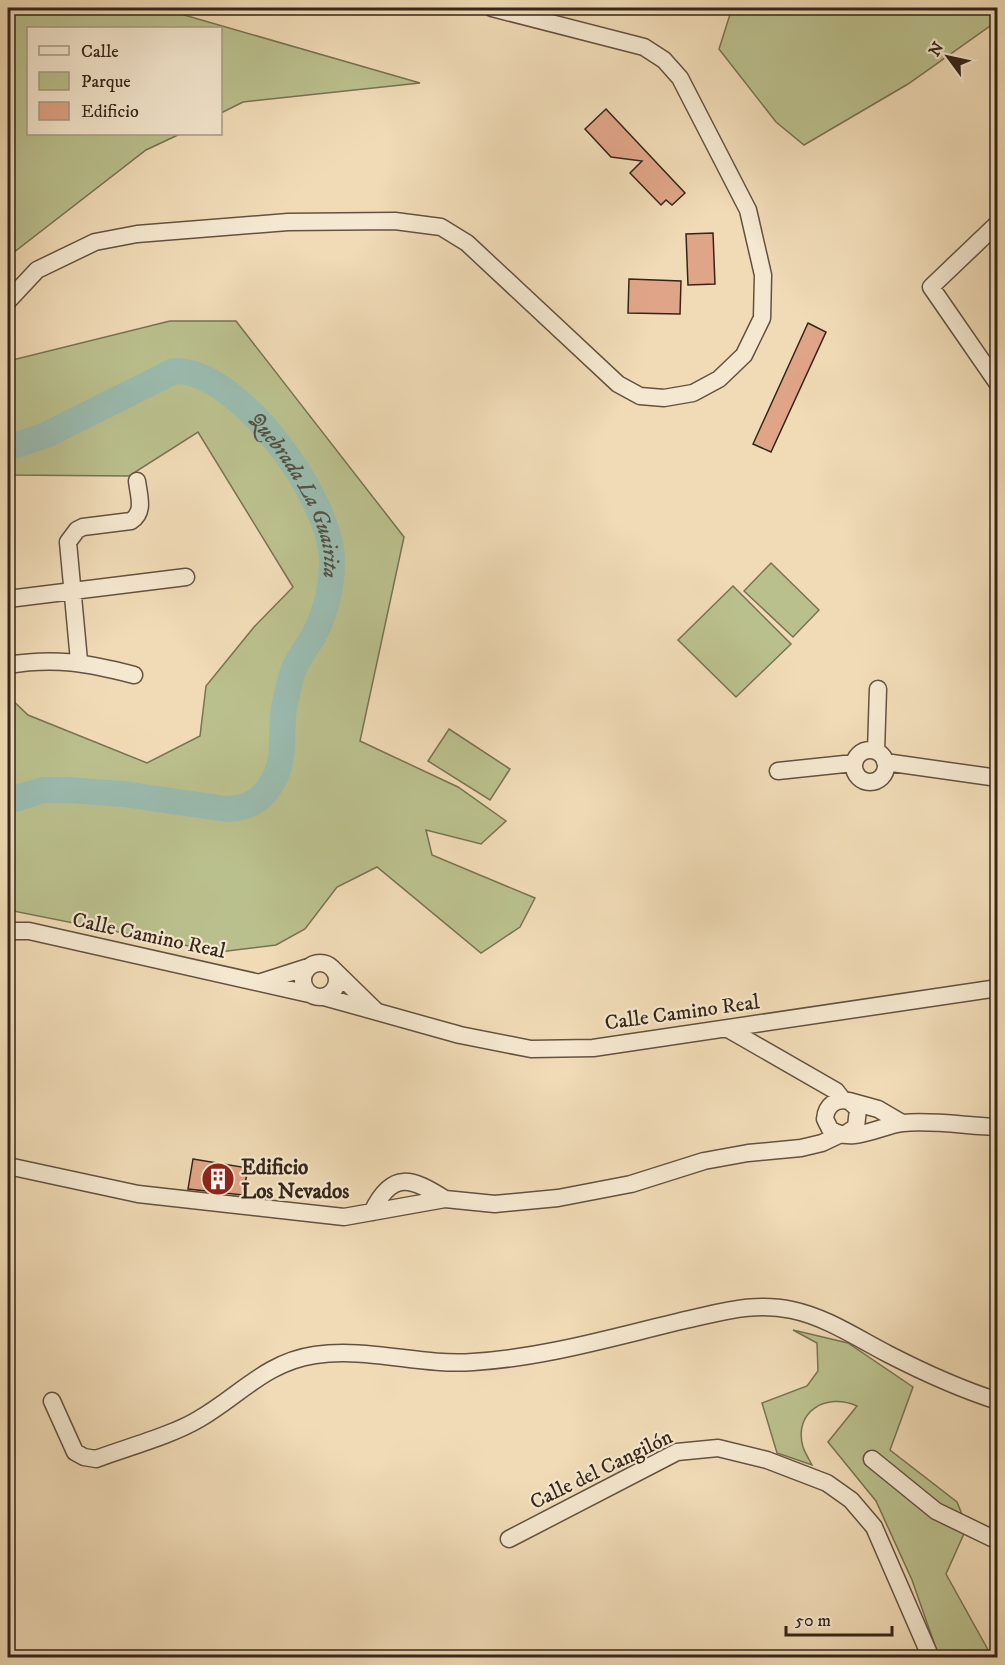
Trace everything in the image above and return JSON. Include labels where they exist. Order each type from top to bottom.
[{"type":"street","points":[[8,301],[37,270],[95,242],[137,234],[288,222],[395,221],[441,226],[467,243],[618,384],[640,396],[664,398],[693,393],[719,379],[744,355],[762,318],[763,275],[748,210],[680,78],[664,60],[644,46],[493,8]]},
{"type":"street","points":[[998,223],[931,287],[998,384]]},
{"type":"street","points":[[79,661],[67,545],[70,538],[83,527],[131,522],[140,510],[137,481]]},
{"type":"street","points":[[8,599],[186,577]]},
{"type":"street","points":[[8,664],[42,660],[79,661],[134,675]]},
{"type":"street","points":[[878,689],[881,757],[880,778],[870,782],[859,778],[854,763],[860,753],[881,757],[998,778]]},
{"type":"street","points":[[778,771],[854,763]]},
{"type":"street","name":"Calle Camino Real","points":[[8,931],[29,931],[260,982],[376,1010],[460,1035],[531,1049],[593,1048],[998,988]]},
{"type":"street","points":[[260,982],[318,963],[332,967],[338,981],[335,988],[316,995],[303,980],[310,966]]},
{"type":"street","name":"Calle Camino Real","points":[[332,967],[376,1010]]},
{"type":"street","points":[[8,1166],[138,1194],[331,1216],[362,1216],[372,1212],[445,1199],[495,1204],[558,1198],[631,1184],[704,1161],[822,1143],[856,1126],[859,1115],[836,1091],[728,1029]]},
{"type":"street","points":[[813,1078],[830,1129],[844,1134],[878,1131],[902,1123],[998,1127]]},
{"type":"street","points":[[801,1148],[832,1103],[846,1100],[878,1109],[902,1123]]},
{"type":"street","points":[[878,1109],[878,1131]]},
{"type":"street","points":[[372,1212],[385,1190],[399,1182],[421,1184],[445,1199]]},
{"type":"street","points":[[52,1401],[75,1452],[84,1457],[96,1459],[197,1421],[245,1385],[273,1368],[315,1355],[354,1355],[470,1363],[524,1357],[592,1344],[748,1306],[793,1310],[828,1322],[890,1355],[975,1394],[998,1401]]},
{"type":"street","name":"Calle del Cangilón","points":[[509,1539],[677,1452],[718,1448],[767,1460],[827,1483],[851,1500],[874,1527],[931,1658]]},
{"type":"street","points":[[872,1460],[936,1511],[998,1541]]},
{"type":"green space","points":[[8,8],[160,8],[420,83],[243,102],[222,112],[222,27],[27,27],[27,135],[178,135],[146,150],[13,253],[8,262]]},
{"type":"green space","points":[[732,8],[997,8],[997,21],[908,84],[804,145],[776,122],[719,49]]},
{"type":"green space","points":[[170,321],[236,321],[404,537],[360,741],[458,787],[506,821],[481,844],[426,830],[432,855],[535,898],[520,927],[481,953],[377,867],[337,887],[305,929],[276,945],[219,952],[8,910],[8,696],[28,715],[147,763],[200,736],[206,686],[254,627],[293,587],[198,432],[129,476],[8,475],[8,361]]},
{"type":"green space","points":[[771,563],[819,610],[793,637],[744,591]]},
{"type":"green space","points":[[733,586],[791,644],[736,697],[678,640]]},
{"type":"green space","points":[[449,729],[510,769],[490,800],[428,761]]},
{"type":"green space","points":[[793,1330],[848,1343],[913,1387],[890,1450],[957,1502],[967,1527],[946,1574],[992,1657],[939,1657],[912,1580],[876,1501],[828,1442],[857,1406],[845,1402],[834,1402],[815,1408],[808,1415],[801,1435],[803,1447],[812,1465],[777,1453],[762,1403],[807,1386],[818,1371],[817,1343]]},
{"type":"building","points":[[606,109],[685,193],[672,205],[666,200],[661,205],[630,173],[642,161],[611,157],[585,129]]},
{"type":"building","points":[[713,233],[715,284],[688,285],[686,234]]},
{"type":"building","points":[[629,279],[681,281],[680,314],[628,313]]},
{"type":"building","points":[[808,323],[826,332],[771,452],[753,444]]},
{"type":"building","name":"Edificio Los Nevados","points":[[193,1159],[248,1168],[243,1195],[188,1189]]},
{"type":"waterway","name":"Quebrada La Guairita","points":[[8,448],[46,435],[174,371],[199,376],[226,391],[253,414],[278,443],[300,474],[317,506],[328,536],[332,562],[329,591],[321,619],[291,677],[284,708],[278,771],[270,786],[255,802],[243,807],[227,809],[123,794],[69,790],[43,790],[8,801]]},
{"type":"place","name":"Edificio Los Nevados","points":[[218,1179]]}]
